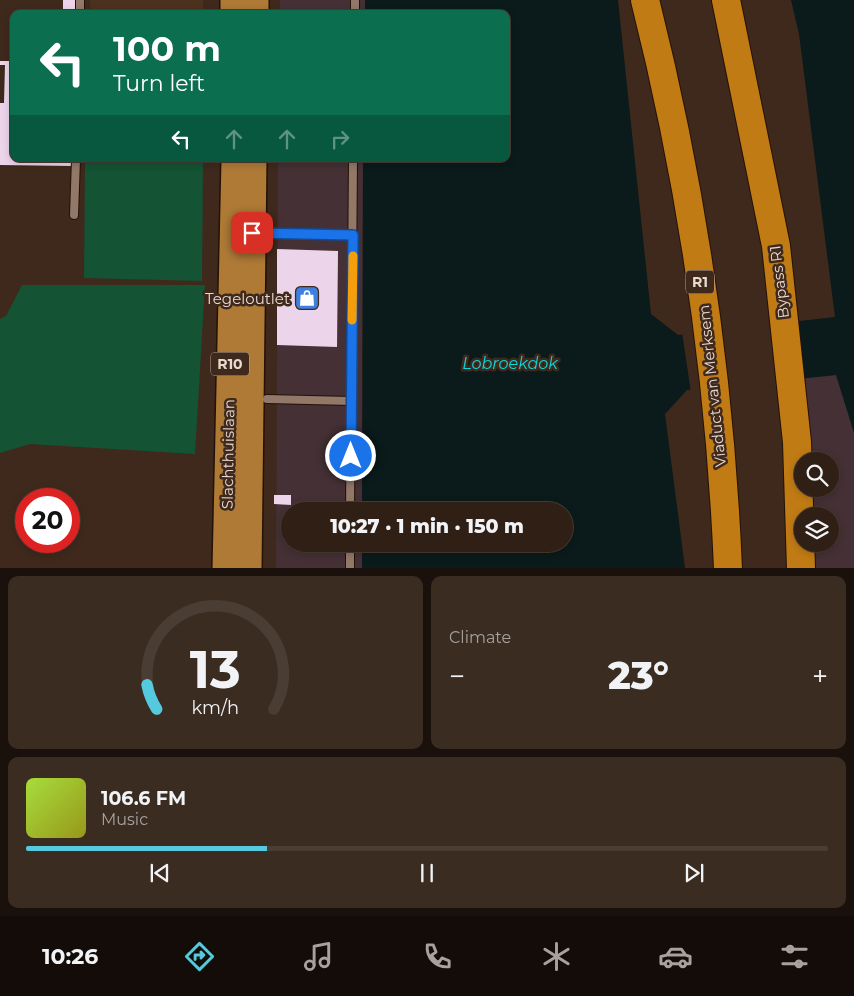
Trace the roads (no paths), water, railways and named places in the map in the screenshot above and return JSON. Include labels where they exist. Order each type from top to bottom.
[{"type":"highway","name":"Viaduct van Merksem","points":[[645,0],[666,89],[693,226],[715,394],[728,568]]},
{"type":"highway","name":"Bypass R1","points":[[726,0],[776,246],[797,442],[801,568]]},
{"type":"main road","name":"Slachthuislaan","points":[[225,568],[234,162]]},
{"type":"main road","name":"Slachthuislaan","points":[[249,568],[254,162]]},
{"type":"lane","points":[[74,215],[76,162]]},
{"type":"lane","points":[[350,502],[353,162]]},
{"type":"lane","points":[[252,233],[353,235]]},
{"type":"lane","points":[[268,399],[351,401]]},
{"type":"lane","points":[[350,552],[350,568]]},
{"type":"water","name":"Lobroekdok","points":[[365,0],[618,0],[651,314],[678,335],[835,317],[799,34],[791,0],[854,0],[854,433],[836,375],[687,390],[665,414],[685,568],[362,568],[362,552],[573,552],[573,502],[362,502],[363,162],[510,162],[510,10],[365,10]]},
{"type":"place","name":"Tegeloutlet","points":[[307,298]]}]
